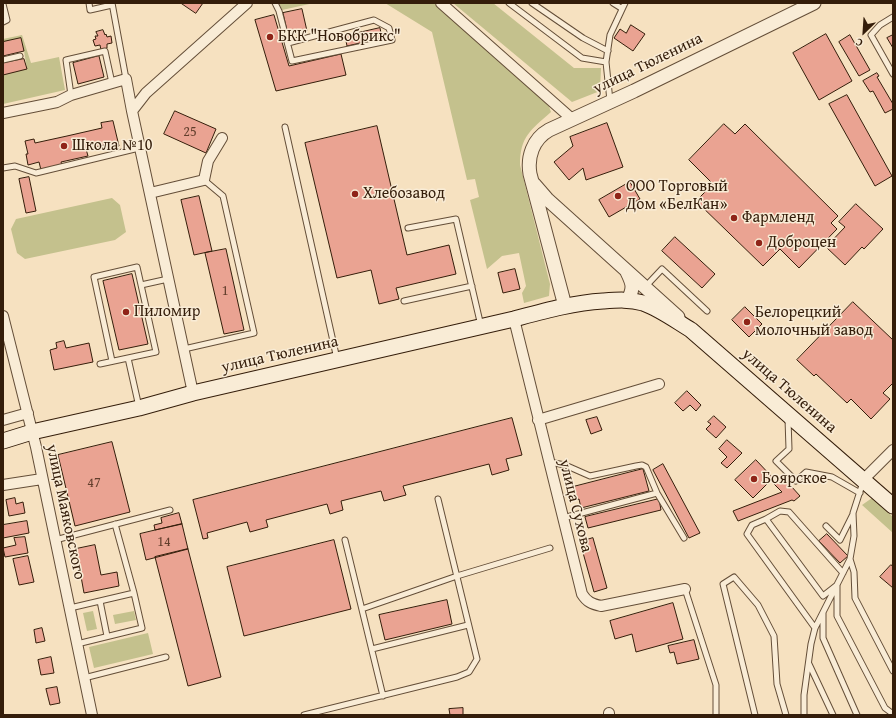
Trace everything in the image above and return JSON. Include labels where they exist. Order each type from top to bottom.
[{"type":"main road","name":"улица Тюленина","points":[[3,441],[32,432],[139,408],[193,393],[481,327],[565,306],[582,303],[628,300],[644,304],[658,310],[691,330],[788,414],[862,486],[893,506]]},
{"type":"street","points":[[132,111],[146,93],[247,3]]},
{"type":"street","points":[[441,3],[572,119]]},
{"type":"street","name":"улица Тюленина","points":[[565,306],[529,170],[530,158],[536,142],[544,133],[572,119],[814,3]]},
{"type":"street","points":[[3,113],[57,102],[71,95],[126,79],[139,148],[193,393]]},
{"type":"street","points":[[150,193],[204,180],[208,161],[222,138]]},
{"type":"street","name":"улица Тюленина","points":[[531,181],[547,199],[624,267],[691,330]]},
{"type":"street","points":[[624,267],[631,279],[633,288],[628,300]]},
{"type":"street","name":"улица Маяковского","points":[[3,316],[28,413],[92,715]]},
{"type":"street","name":"улица Сухова","points":[[514,319],[582,594],[586,601],[593,605],[601,606],[685,589]]},
{"type":"street","points":[[538,420],[659,384]]},
{"type":"street","points":[[3,420],[28,413]]},
{"type":"street","points":[[862,486],[893,450]]},
{"type":"street","points":[[3,485],[42,479]]},
{"type":"lane","points":[[89,3],[90,10],[112,4],[126,79]]},
{"type":"lane","points":[[275,3],[288,43],[292,61],[392,40],[389,28],[374,20],[288,43]]},
{"type":"lane","points":[[509,3],[582,58],[606,62]]},
{"type":"lane","points":[[532,3],[583,38],[608,51]]},
{"type":"lane","points":[[610,102],[606,62],[610,35],[623,5],[613,3]]},
{"type":"lane","points":[[3,4],[7,20],[3,22]]},
{"type":"lane","points":[[893,17],[880,25],[871,35],[893,74]]},
{"type":"lane","points":[[71,95],[66,60],[105,51],[112,83]]},
{"type":"lane","points":[[3,60],[20,56]]},
{"type":"lane","points":[[285,126],[338,360]]},
{"type":"lane","points":[[3,168],[15,166],[36,174],[139,148]]},
{"type":"lane","points":[[184,350],[254,333],[223,196],[204,180]]},
{"type":"lane","points":[[408,228],[456,219],[481,327]]},
{"type":"lane","points":[[100,364],[156,352],[137,267],[94,277],[112,361]]},
{"type":"lane","points":[[645,287],[662,269],[707,311]]},
{"type":"lane","points":[[141,286],[168,279]]},
{"type":"lane","points":[[404,301],[472,286]]},
{"type":"lane","points":[[128,358],[139,408]]},
{"type":"lane","points":[[788,414],[788,449],[776,461],[796,481],[806,472],[832,477],[862,486],[853,513],[840,540],[826,526]]},
{"type":"lane","points":[[549,462],[565,464],[590,476],[642,465],[646,467],[657,493],[684,538]]},
{"type":"lane","points":[[563,518],[657,493]]},
{"type":"lane","points":[[304,715],[457,677],[469,672],[477,659],[438,499]]},
{"type":"lane","points":[[55,540],[170,510]]},
{"type":"lane","points":[[815,628],[747,534],[752,525],[780,511],[789,512],[843,573]]},
{"type":"lane","points":[[804,715],[804,695],[811,644],[815,628],[850,559],[854,536],[853,513]]},
{"type":"lane","points":[[766,519],[823,596],[837,585]]},
{"type":"lane","points":[[77,644],[142,628],[115,524]]},
{"type":"lane","points":[[345,540],[383,696]]},
{"type":"lane","points":[[362,609],[457,576],[550,548]]},
{"type":"lane","points":[[850,559],[854,572],[855,598],[893,671]]},
{"type":"lane","points":[[755,715],[723,584],[734,578],[758,605],[774,636],[777,684],[786,715]]},
{"type":"lane","points":[[837,585],[837,616],[885,708],[893,714]]},
{"type":"lane","points":[[685,589],[716,686],[716,715]]},
{"type":"lane","points":[[70,608],[134,593]]},
{"type":"lane","points":[[100,601],[107,636]]},
{"type":"lane","points":[[823,612],[823,638],[857,715]]},
{"type":"lane","points":[[372,649],[468,625]]},
{"type":"lane","points":[[84,678],[166,657]]},
{"type":"lane","points":[[808,663],[833,715]]},
{"type":"shaded area","points":[[279,3],[314,3],[282,10]]},
{"type":"shaded area","points":[[385,3],[434,3],[547,101],[551,112],[528,134],[522,147],[520,165],[550,284],[549,296],[524,303],[522,293],[526,286],[519,253],[502,256],[487,269],[470,200],[479,197],[475,179],[467,180],[432,32]]},
{"type":"shaded area","points":[[453,3],[493,3],[574,68],[601,68],[600,91],[572,102]]},
{"type":"shaded area","points":[[22,35],[31,63],[59,57],[65,90],[3,104],[3,75],[27,69],[24,51],[3,42],[3,39]]},
{"type":"shaded area","points":[[112,198],[120,205],[126,232],[115,240],[25,259],[17,253],[11,229],[16,219]]},
{"type":"shaded area","points":[[872,498],[893,517],[893,533],[862,505]]},
{"type":"shaded area","points":[[93,611],[97,629],[87,631],[83,613]]},
{"type":"shaded area","points":[[134,611],[136,620],[115,624],[113,615]]},
{"type":"shaded area","points":[[148,633],[153,654],[94,668],[89,647]]},
{"type":"building","points":[[181,3],[203,3],[196,13]]},
{"type":"building","name":"БКК \"Новобрикс\"","points":[[302,9],[307,31],[288,35],[283,13]]},
{"type":"building","name":"БКК \"Новобрикс\"","points":[[274,15],[289,66],[341,54],[346,75],[276,91],[255,20]]},
{"type":"building","points":[[631,25],[645,34],[633,51],[614,38],[620,29],[626,33]]},
{"type":"building","points":[[380,28],[382,38],[347,46],[345,36]]},
{"type":"building","points":[[103,30],[107,37],[111,36],[112,43],[107,44],[107,48],[101,50],[100,45],[95,46],[93,40],[96,39],[95,36],[98,36],[96,32]]},
{"type":"building","points":[[826,34],[852,81],[819,100],[793,53]]},
{"type":"building","points":[[850,35],[870,70],[859,76],[839,42]]},
{"type":"building","points":[[893,35],[893,48],[887,38]]},
{"type":"building","points":[[21,38],[24,51],[3,56],[3,42]]},
{"type":"building","points":[[99,56],[104,77],[78,84],[73,63]]},
{"type":"building","points":[[24,59],[27,69],[3,75],[3,63]]},
{"type":"building","points":[[877,73],[879,76],[877,77],[893,104],[893,109],[885,113],[873,91],[870,92],[863,81]]},
{"type":"building","points":[[847,95],[892,176],[875,186],[829,104]]},
{"type":"building","points":[[175,111],[216,129],[206,153],[164,134]]},
{"type":"building","name":"Школа №10","points":[[113,121],[119,146],[105,149],[104,145],[86,149],[88,156],[61,162],[62,165],[41,170],[39,162],[28,165],[26,154],[28,154],[25,141],[34,139],[35,143],[67,136],[102,128],[101,123]]},
{"type":"building","points":[[607,123],[623,167],[586,180],[583,168],[569,180],[554,162],[573,146],[570,137]]},
{"type":"building","points":[[724,124],[735,134],[745,124],[838,216],[831,223],[837,229],[799,268],[780,249],[763,266],[696,201],[713,184],[689,160]]},
{"type":"building","name":"Хлебозавод","points":[[377,126],[407,255],[449,245],[456,274],[396,288],[399,299],[379,304],[371,270],[337,278],[305,143]]},
{"type":"building","points":[[29,177],[36,211],[26,213],[19,179]]},
{"type":"building","points":[[630,182],[640,199],[609,217],[599,200]]},
{"type":"building","points":[[199,196],[212,251],[194,255],[181,200]]},
{"type":"building","points":[[856,204],[883,229],[864,249],[862,247],[845,265],[826,247],[845,227],[839,222]]},
{"type":"building","points":[[675,237],[715,274],[702,288],[662,251]]},
{"type":"building","points":[[226,249],[244,330],[224,334],[205,253]]},
{"type":"building","points":[[515,269],[520,289],[503,293],[498,273]]},
{"type":"building","name":"Пиломир","points":[[132,274],[148,344],[119,350],[103,281]]},
{"type":"building","points":[[853,302],[893,340],[893,383],[883,393],[890,399],[871,419],[851,399],[847,403],[816,374],[814,376],[797,360]]},
{"type":"building","name":"Белорецкий молочный завод","points":[[745,307],[762,324],[749,337],[732,320]]},
{"type":"building","points":[[64,341],[66,348],[89,343],[93,362],[54,370],[50,350],[57,348],[56,343]]},
{"type":"building","points":[[687,391],[701,405],[696,411],[690,405],[683,411],[675,403]]},
{"type":"building","points":[[714,416],[726,427],[716,438],[706,429],[711,424],[708,422]]},
{"type":"building","points":[[597,417],[602,430],[591,434],[586,420]]},
{"type":"building","points":[[512,418],[522,455],[506,459],[509,470],[492,475],[489,464],[403,486],[406,495],[384,501],[381,491],[341,501],[343,510],[330,514],[327,504],[266,520],[268,527],[250,532],[247,522],[207,533],[208,538],[203,539],[193,500]]},
{"type":"building","points":[[727,440],[742,453],[727,468],[721,463],[727,457],[719,449]]},
{"type":"building","points":[[112,442],[130,512],[75,526],[58,455]]},
{"type":"building","name":"Боярское","points":[[756,460],[773,478],[753,498],[735,480]]},
{"type":"building","points":[[663,464],[700,533],[689,538],[653,470]]},
{"type":"building","points":[[643,469],[649,491],[581,508],[579,499],[576,500],[573,487]]},
{"type":"building","points":[[782,476],[800,496],[794,501],[792,500],[738,521],[733,511],[782,492],[774,484]]},
{"type":"building","points":[[15,498],[16,504],[23,502],[25,513],[9,516],[6,500]]},
{"type":"building","points":[[659,499],[661,510],[588,528],[585,517]]},
{"type":"building","points":[[179,513],[182,524],[155,530],[154,525],[162,523],[161,518]]},
{"type":"building","points":[[27,521],[29,533],[3,538],[3,525]]},
{"type":"building","points":[[182,524],[188,549],[146,560],[140,534]]},
{"type":"building","points":[[827,534],[848,556],[840,563],[819,541]]},
{"type":"building","points":[[25,537],[28,553],[5,557],[3,548],[16,545],[14,538]]},
{"type":"building","points":[[593,538],[607,588],[594,592],[580,542]]},
{"type":"building","points":[[334,540],[351,609],[244,636],[227,567]]},
{"type":"building","points":[[95,545],[101,575],[117,572],[119,586],[84,593],[76,549]]},
{"type":"building","points":[[188,549],[221,677],[188,686],[155,557]]},
{"type":"building","points":[[28,556],[34,582],[19,585],[13,559]]},
{"type":"building","points":[[891,565],[893,566],[893,588],[880,577]]},
{"type":"building","points":[[447,600],[452,624],[385,640],[379,615]]},
{"type":"building","points":[[673,603],[683,639],[636,652],[632,634],[615,639],[610,621]]},
{"type":"building","points":[[42,628],[45,641],[36,643],[34,630]]},
{"type":"building","points":[[694,640],[699,659],[677,664],[674,652],[670,653],[668,646]]},
{"type":"building","points":[[51,657],[54,673],[41,675],[38,660]]},
{"type":"building","points":[[57,687],[60,703],[50,705],[46,689]]},
{"type":"building","points":[[463,708],[463,715],[450,715],[449,709]]},
{"type":"place","name":"БКК \"Новобрикс\"","points":[[270,37]]},
{"type":"place","name":"Школа №10","points":[[64,146]]},
{"type":"place","name":"Хлебозавод","points":[[355,194]]},
{"type":"place","name":"ООО Торговый Дом «БелКан»","points":[[618,196]]},
{"type":"place","name":"Фармленд","points":[[734,218]]},
{"type":"place","name":"Доброцен","points":[[759,243]]},
{"type":"place","name":"Пиломир","points":[[126,312]]},
{"type":"place","name":"Белорецкий молочный завод","points":[[747,322]]},
{"type":"place","name":"Боярское","points":[[754,479]]}]
